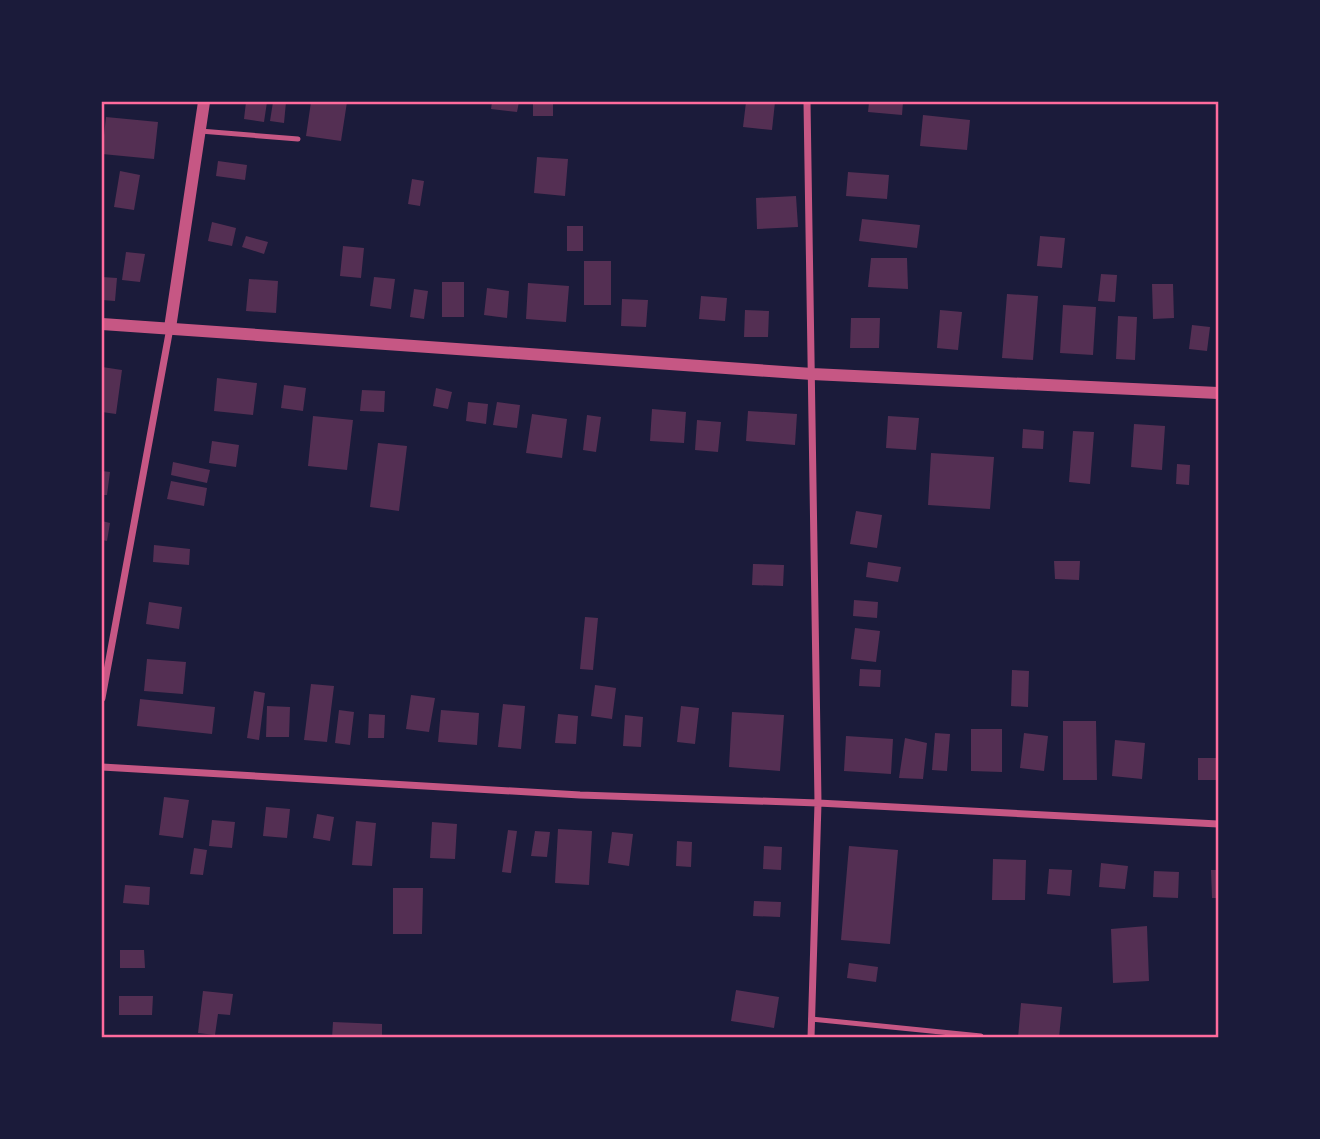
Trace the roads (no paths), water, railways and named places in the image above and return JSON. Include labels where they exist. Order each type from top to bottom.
[{"type":"street","points":[[102,698],[170,328],[204,102]]},
{"type":"street","points":[[807,102],[818,803],[811,1038]]},
{"type":"street","points":[[102,324],[812,374],[1219,393]]},
{"type":"street","points":[[102,767],[580,795],[818,803],[1219,824]]},
{"type":"lane","points":[[200,131],[298,139]]},
{"type":"lane","points":[[811,1019],[981,1036]]}]
